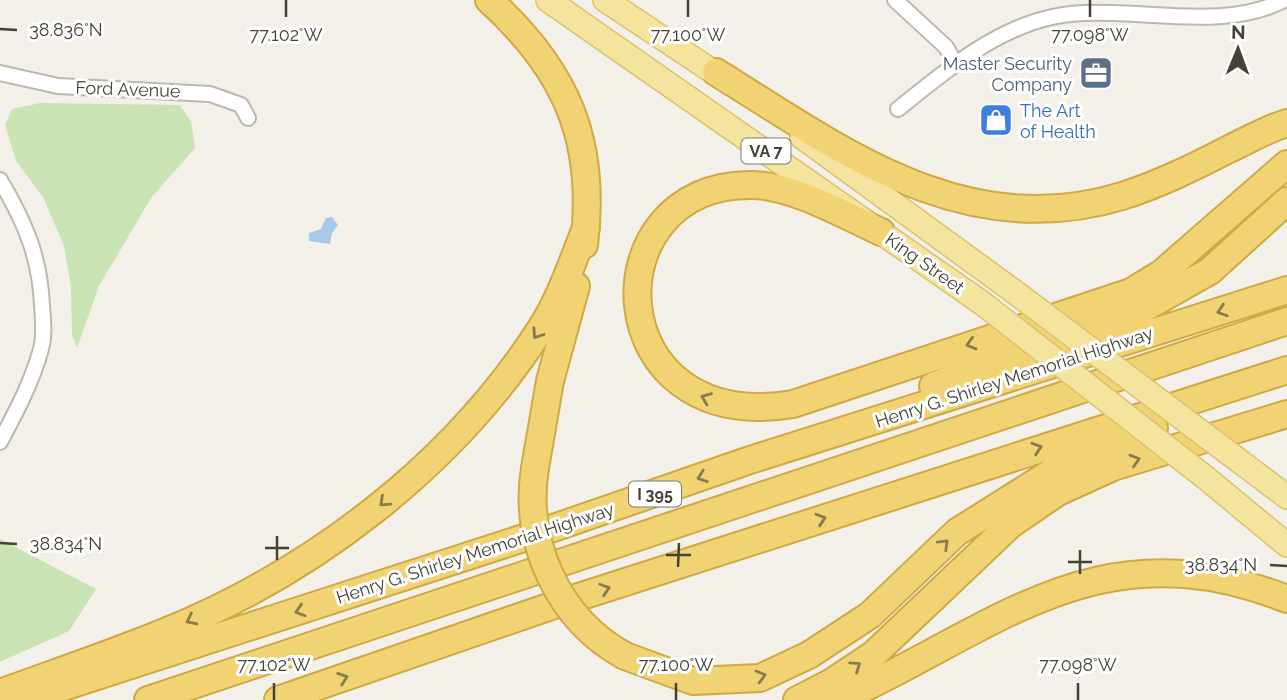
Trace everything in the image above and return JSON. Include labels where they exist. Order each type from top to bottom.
[{"type":"highway","points":[[489,0],[540,53],[566,94],[585,156],[586,228],[581,270],[550,381],[531,494],[540,553],[564,602],[599,641],[625,656],[693,681],[761,678],[809,655],[870,615],[957,532],[1057,469],[1287,370]]},
{"type":"highway","points":[[716,72],[811,133],[887,173],[946,197],[1001,206],[1074,206],[1121,196],[1189,170],[1287,123]]},
{"type":"highway","points":[[881,232],[827,207],[769,187],[732,186],[703,192],[678,207],[653,238],[636,293],[642,332],[663,368],[676,381],[699,395],[750,409],[793,404],[1131,292],[1162,273],[1287,164]]},
{"type":"highway","points":[[750,460],[999,359],[1127,318],[1210,271],[1287,201]]},
{"type":"highway","points":[[0,693],[166,632],[251,590],[366,517],[469,420],[517,362],[555,302],[586,228]]},
{"type":"highway","name":"Henry G. Shirley Memorial Highway","points":[[23,700],[524,538],[750,460],[1287,290]]},
{"type":"highway","points":[[148,700],[1287,321]]},
{"type":"highway","points":[[278,700],[563,602],[1287,370]]},
{"type":"highway","points":[[797,700],[832,682],[874,653],[1011,524],[1058,492],[1113,467],[1287,414]]},
{"type":"highway","points":[[839,700],[900,672],[1020,606],[1073,585],[1105,578],[1168,573],[1223,578],[1287,599]]},
{"type":"main road","name":"King Street","points":[[548,0],[982,303],[1206,478],[1287,545]]},
{"type":"main road","name":"King Street","points":[[606,0],[716,72],[1287,497]]},
{"type":"street","points":[[895,0],[947,47],[955,63]]},
{"type":"street","points":[[898,109],[955,63],[997,39],[1052,17],[1210,16],[1246,13],[1284,0]]},
{"type":"street","name":"Ford Avenue","points":[[0,73],[58,86],[149,88],[224,96],[241,105],[248,118]]},
{"type":"street","points":[[0,180],[28,229],[35,250],[41,283],[43,329],[42,346],[26,394],[0,442]]},
{"type":"green space","points":[[40,103],[180,105],[191,122],[195,148],[151,198],[99,286],[77,348],[72,335],[71,287],[64,246],[43,197],[16,161],[5,125],[12,109]]},
{"type":"green space","points":[[0,539],[96,589],[69,631],[0,662]]},
{"type":"water","points":[[332,217],[338,225],[332,233],[330,244],[309,241],[309,233],[321,229],[326,218]]},
{"type":"place","name":"Master Security Company","points":[[1096,73]]},
{"type":"place","name":"The Art of Health","points":[[996,120]]}]
